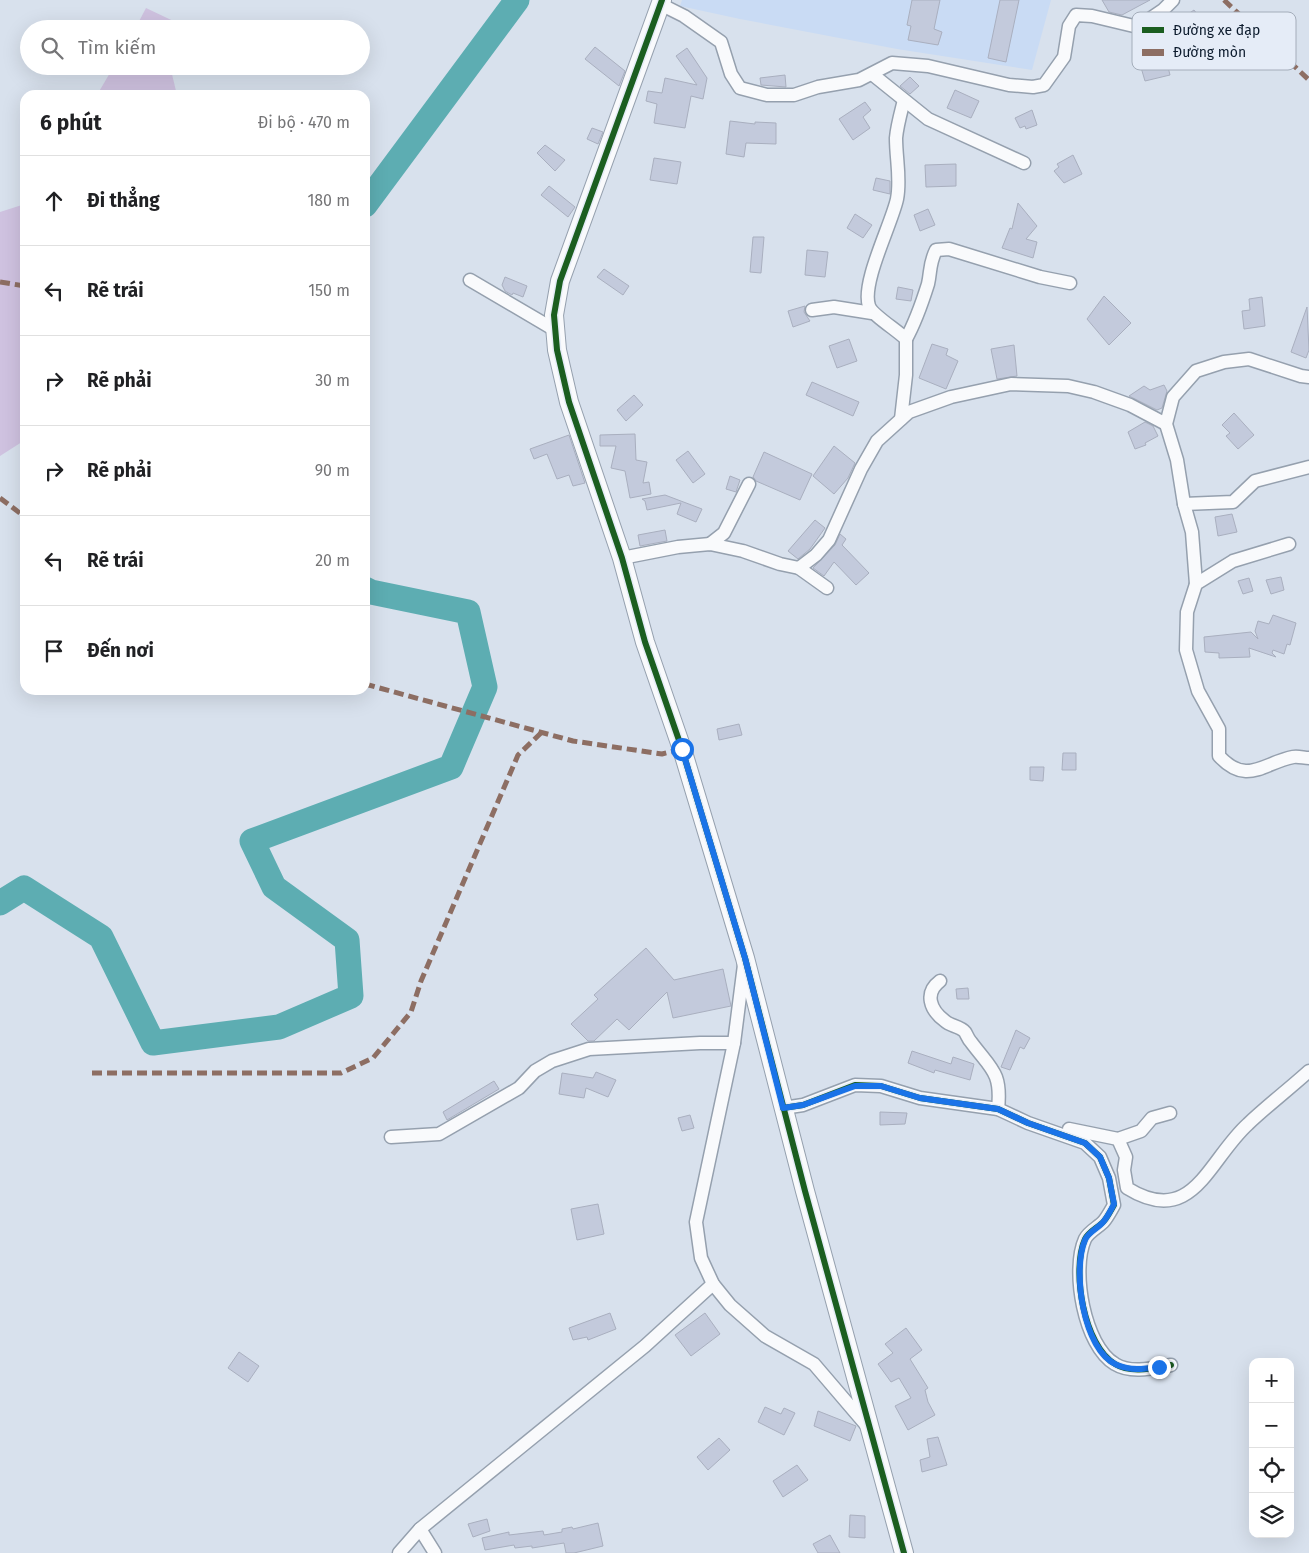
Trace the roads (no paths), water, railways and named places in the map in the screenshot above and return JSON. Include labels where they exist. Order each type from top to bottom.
[{"type":"street","points":[[1160,12],[1173,0]]},
{"type":"street","points":[[904,1553],[783,1108],[745,958],[682,749],[645,642],[622,558],[569,402],[557,350],[554,315],[560,281],[661,2],[721,42],[731,74],[740,88],[767,95],[794,96],[818,87],[859,80],[892,63],[928,66],[1008,85],[1033,87],[1044,85],[1064,57],[1069,26],[1076,16],[1092,16],[1132,26]]},
{"type":"street","points":[[872,74],[928,119],[1024,163]]},
{"type":"street","points":[[872,312],[868,304],[876,257],[897,200],[899,179],[896,137],[904,100]]},
{"type":"street","points":[[901,419],[906,374],[906,339],[915,322],[928,281],[929,264],[936,250],[949,249],[1040,277],[1070,283]]},
{"type":"street","points":[[470,280],[555,330]]},
{"type":"street","points":[[812,310],[845,308],[872,312],[895,328],[906,339]]},
{"type":"street","points":[[1309,376],[1301,376],[1248,359],[1224,362],[1196,371],[1173,397],[1166,424],[1177,460],[1184,504],[1192,532],[1196,584],[1187,612],[1186,650],[1198,691],[1219,729],[1219,756],[1230,767],[1254,772],[1294,757],[1309,758]]},
{"type":"street","points":[[799,568],[816,556],[829,540],[861,470],[877,441],[909,412],[951,397],[1011,384],[1068,386],[1094,392],[1130,405],[1166,424]]},
{"type":"street","points":[[1184,504],[1233,502],[1255,480],[1309,467]]},
{"type":"street","points":[[710,544],[724,533],[749,484]]},
{"type":"street","points":[[622,558],[678,547],[710,544],[743,551],[780,564],[799,568],[828,588]]},
{"type":"street","points":[[1196,584],[1232,561],[1289,544]]},
{"type":"street","points":[[745,958],[734,1043],[696,1222],[701,1258],[713,1284],[730,1305],[765,1336],[814,1364],[870,1430]]},
{"type":"street","points":[[940,981],[933,986],[929,1000],[933,1010],[945,1022],[964,1030],[994,1071],[1000,1089],[998,1109]]},
{"type":"street","points":[[391,1137],[439,1134],[519,1088],[535,1072],[552,1061],[590,1049],[734,1043]]},
{"type":"street","points":[[1118,1139],[1126,1157],[1124,1170],[1128,1188],[1144,1198],[1160,1202],[1176,1200],[1198,1184],[1248,1124],[1309,1071]]},
{"type":"street","points":[[783,1108],[803,1105],[855,1086],[881,1086],[920,1098],[998,1109],[1028,1123],[1085,1143],[1100,1157],[1109,1178],[1114,1204],[1104,1221],[1086,1237],[1078,1259],[1083,1300],[1091,1337],[1102,1354],[1116,1365],[1134,1370],[1171,1365]]},
{"type":"street","points":[[1028,1123],[1048,1124],[1118,1139],[1141,1131],[1152,1118],[1170,1113]]},
{"type":"street","points":[[398,1553],[420,1529],[645,1346],[713,1284]]},
{"type":"street","points":[[420,1529],[435,1553]]},
{"type":"waterway","points":[[370,198],[517,0]]},
{"type":"waterway","points":[[0,903],[24,888],[101,937],[153,1043],[279,1027],[351,996],[347,940],[274,887],[252,841],[451,767],[485,687],[468,612],[370,592]]}]
